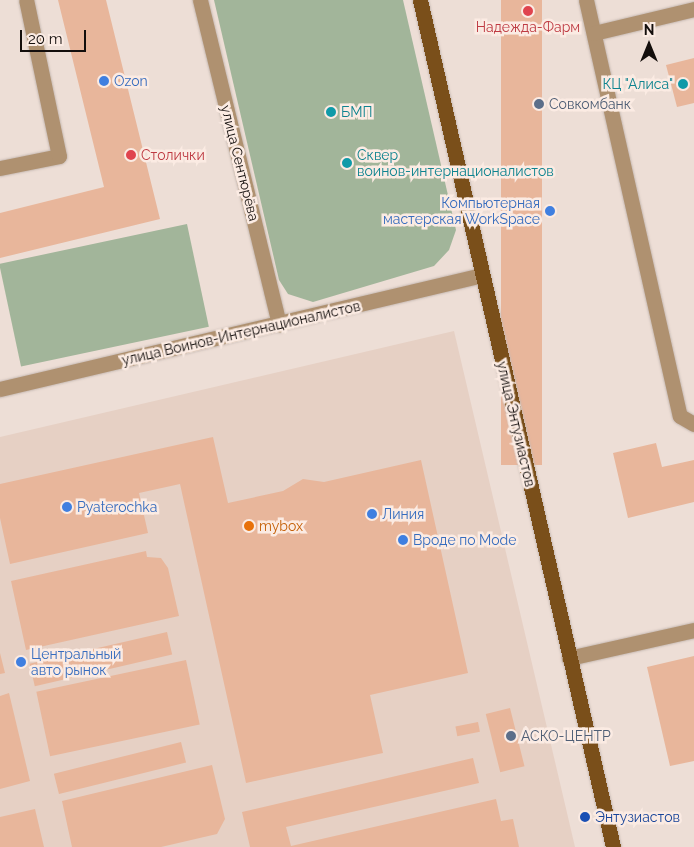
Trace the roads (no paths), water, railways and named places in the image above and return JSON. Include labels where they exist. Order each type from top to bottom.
[{"type":"main road","name":"улица Энтузиастов","points":[[420,0],[613,847]]},
{"type":"street","points":[[0,168],[59,156],[26,0]]},
{"type":"street","name":"улица Сентюрёва","points":[[200,0],[280,325]]},
{"type":"street","points":[[586,0],[680,416],[694,424]]},
{"type":"street","points":[[594,33],[694,9]]},
{"type":"street","name":"улица Воинов-Интернационалистов","points":[[0,389],[280,325],[482,275]]},
{"type":"street","points":[[569,658],[694,630]]},
{"type":"place","name":"Надежда-Фарм","points":[[528,11]]},
{"type":"place","name":"Ozon","points":[[104,81]]},
{"type":"place","name":"КЦ \"Алиса\"","points":[[683,84]]},
{"type":"place","name":"Совкомбанк","points":[[539,104]]},
{"type":"place","name":"БМП","points":[[331,112]]},
{"type":"place","name":"Столички","points":[[131,155]]},
{"type":"place","name":"Сквер воинов-интернационалистов","points":[[347,163]]},
{"type":"place","name":"Компьютерная мастерская WorkSpace","points":[[550,211]]},
{"type":"place","name":"Pyaterochka","points":[[67,507]]},
{"type":"place","name":"Линия","points":[[372,514]]},
{"type":"place","name":"mybox","points":[[249,526]]},
{"type":"place","name":"Вроде по Mode","points":[[403,540]]},
{"type":"place","name":"Центральный авто рынок","points":[[21,662]]},
{"type":"place","name":"АСКО-ЦЕНТР","points":[[511,736]]},
{"type":"place","name":"Энтузиастов","points":[[585,817]]}]
